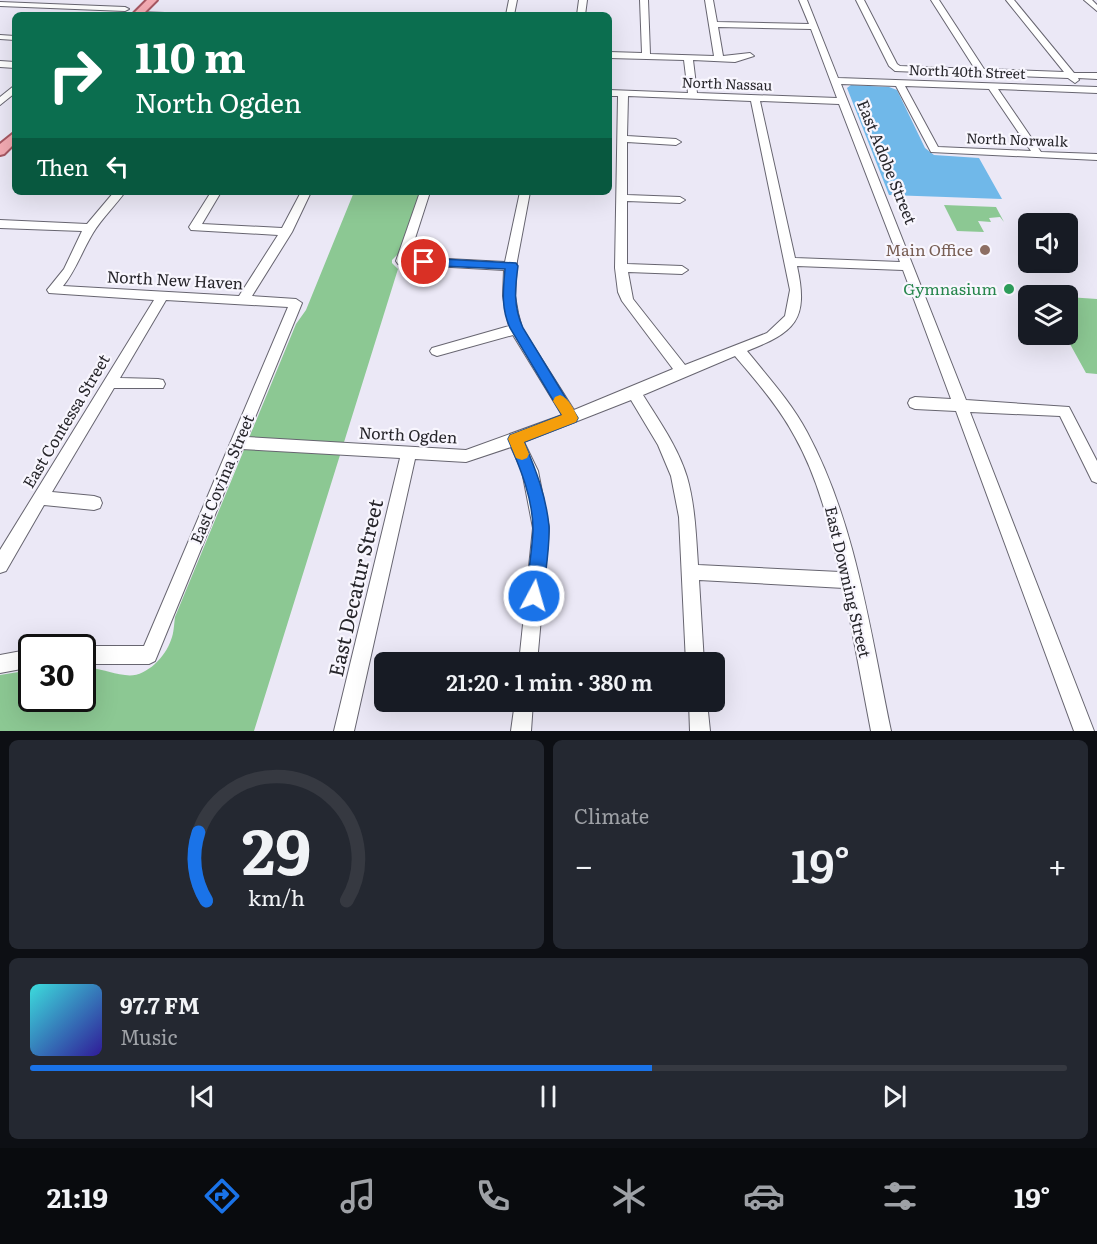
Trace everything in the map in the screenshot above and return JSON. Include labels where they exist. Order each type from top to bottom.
[{"type":"main road","points":[[140,12],[152,0]]},
{"type":"main road","points":[[0,150],[12,139]]},
{"type":"street","points":[[644,0],[646,57]]},
{"type":"street","points":[[709,0],[719,59]]},
{"type":"street","name":"East Adobe Street","points":[[803,0],[908,266],[1084,731]]},
{"type":"street","points":[[860,0],[893,66],[898,69],[1097,76]]},
{"type":"street","points":[[935,0],[982,73]]},
{"type":"street","points":[[1010,0],[1097,102]]},
{"type":"street","points":[[1088,0],[1097,9]]},
{"type":"street","points":[[0,4],[125,9]]},
{"type":"street","points":[[42,12],[50,5]]},
{"type":"street","points":[[712,24],[813,27]]},
{"type":"street","points":[[612,55],[719,59],[750,56]]},
{"type":"street","points":[[688,58],[693,96]]},
{"type":"street","name":"North 40th Street","points":[[836,81],[1097,90]]},
{"type":"street","name":"North Norwalk","points":[[899,83],[935,150],[1097,156]]},
{"type":"street","points":[[992,87],[1038,154]]},
{"type":"street","points":[[0,102],[12,91]]},
{"type":"street","name":"North Nassau","points":[[612,93],[843,102]]},
{"type":"street","points":[[623,93],[621,268],[624,292],[628,301],[682,371]]},
{"type":"street","points":[[739,351],[772,336],[795,312],[796,290],[755,98]]},
{"type":"street","points":[[622,139],[676,142]]},
{"type":"street","points":[[0,224],[90,228],[118,195]]},
{"type":"street","points":[[214,195],[195,227],[286,232]]},
{"type":"street","points":[[243,300],[286,232],[304,195]]},
{"type":"street","points":[[424,195],[402,261],[512,266]]},
{"type":"street","points":[[524,195],[508,297],[510,314],[516,328],[571,418]]},
{"type":"street","points":[[622,198],[680,200]]},
{"type":"street","name":"North New Haven","points":[[90,228],[69,270],[53,290],[296,303]]},
{"type":"street","points":[[789,262],[908,266]]},
{"type":"street","points":[[621,268],[682,270]]},
{"type":"street","name":"East Contessa Street","points":[[0,565],[162,296]]},
{"type":"street","name":"East Covina Street","points":[[96,655],[149,655],[296,303]]},
{"type":"street","points":[[437,351],[516,328]]},
{"type":"street","name":"North Ogden","points":[[237,443],[466,456],[571,418],[682,371],[739,351]]},
{"type":"street","name":"East Downing Street","points":[[739,351],[786,409],[807,447],[839,529],[881,731]]},
{"type":"street","points":[[109,383],[158,384]]},
{"type":"street","points":[[634,393],[664,442],[679,476],[687,518],[694,652]]},
{"type":"street","points":[[915,403],[1064,411],[1097,476]]},
{"type":"street","points":[[515,439],[530,471],[537,495],[541,528],[529,652]]},
{"type":"street","name":"East Decatur Street","points":[[344,731],[409,454]]},
{"type":"street","points":[[40,498],[94,502]]},
{"type":"street","points":[[689,572],[849,580]]},
{"type":"street","points":[[0,664],[18,661]]},
{"type":"street","points":[[521,731],[523,712]]},
{"type":"street","points":[[698,712],[699,731]]},
{"type":"green space","points":[[353,195],[420,195],[403,249],[392,260],[398,269],[254,731],[0,731],[0,675],[18,672],[18,712],[96,712],[96,668],[119,674],[139,674],[153,666],[164,654],[172,637],[175,617],[296,324],[306,310]]},
{"type":"green space","points":[[944,205],[996,207],[1004,222],[1000,217],[989,218],[991,222],[978,221],[984,232],[957,231]]},
{"type":"green space","points":[[1078,298],[1097,299],[1097,374],[1086,373],[1071,345],[1078,345]]},
{"type":"water","points":[[851,85],[889,87],[897,90],[925,148],[934,155],[979,158],[1002,199],[889,195],[847,88]]},
{"type":"slow traffic","points":[[522,454],[515,439],[571,418],[560,401]]},
{"type":"place","name":"Main Office","points":[[985,250]]},
{"type":"place","name":"Gymnasium","points":[[1009,289]]},
{"type":"route","points":[[424,262],[512,266],[508,297],[510,314],[516,328],[571,418],[515,439],[530,471],[537,495],[541,528],[534,596]]}]
